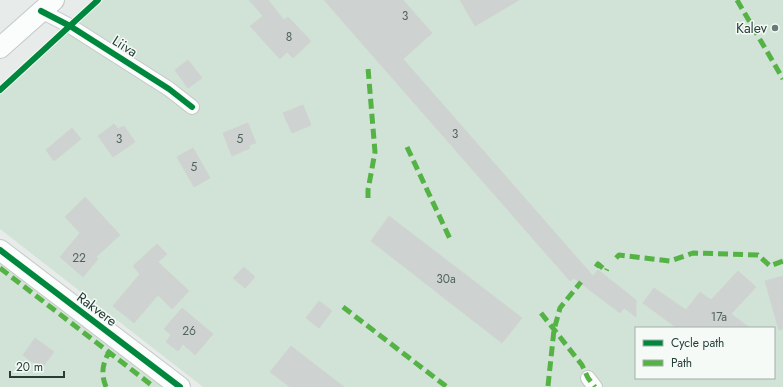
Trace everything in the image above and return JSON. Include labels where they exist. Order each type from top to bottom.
[{"type":"street","points":[[0,48],[48,6]]},
{"type":"street","name":"Liiva","points":[[48,6],[70,26],[163,84],[192,107]]},
{"type":"street","name":"Rakvere","points":[[0,250],[180,387]]},
{"type":"green space","points":[[103,0],[783,0],[783,387],[203,387],[0,229],[0,95]]},
{"type":"green space","points":[[0,249],[180,387],[0,387]]},
{"type":"building","points":[[249,0],[268,0],[284,20],[288,17],[311,41],[293,58],[287,52],[280,59],[250,26],[263,16]]},
{"type":"building","points":[[324,0],[403,0],[432,33],[403,59],[593,276],[598,270],[636,300],[636,317],[624,308],[620,313],[574,278],[570,281]]},
{"type":"building","points":[[460,0],[519,0],[475,26]]},
{"type":"building","points":[[188,60],[202,78],[188,88],[175,70]]},
{"type":"building","points":[[303,105],[311,125],[292,133],[283,113]]},
{"type":"building","points":[[248,123],[256,143],[249,145],[250,148],[232,156],[223,133]]},
{"type":"building","points":[[114,124],[118,129],[124,126],[135,142],[113,157],[98,136]]},
{"type":"building","points":[[72,128],[81,139],[54,161],[46,150]]},
{"type":"building","points":[[193,148],[210,178],[194,187],[177,157]]},
{"type":"building","points":[[85,197],[120,235],[96,257],[98,259],[83,277],[60,257],[80,233],[65,217]]},
{"type":"building","points":[[389,216],[522,318],[502,343],[371,241]]},
{"type":"building","points":[[157,244],[167,254],[158,262],[189,291],[172,309],[158,295],[134,323],[113,306],[140,274],[133,266]]},
{"type":"building","points":[[244,267],[255,277],[245,288],[233,278]]},
{"type":"building","points":[[738,271],[756,287],[731,314],[749,327],[676,327],[643,303],[654,288],[686,310],[700,292],[711,300]]},
{"type":"building","points":[[783,276],[783,329],[779,330],[765,281]]},
{"type":"building","points":[[319,301],[332,311],[319,328],[306,318]]},
{"type":"building","points":[[182,308],[213,334],[195,355],[183,344],[178,351],[166,342],[171,335],[164,329]]},
{"type":"building","points":[[35,338],[54,352],[41,369],[23,355]]},
{"type":"building","points":[[291,346],[344,387],[290,387],[270,372]]},
{"type":"marked path","points":[[737,0],[783,79]]},
{"type":"marked path","points":[[368,68],[375,152],[368,190],[368,198]]},
{"type":"marked path","points":[[407,147],[451,241]]},
{"type":"marked path","points":[[616,258],[619,255],[670,261],[693,253],[758,255],[770,266],[783,261]]},
{"type":"marked path","points":[[596,267],[598,264],[606,271],[607,269]]},
{"type":"marked path","points":[[0,268],[154,387]]},
{"type":"marked path","points":[[548,386],[554,330],[560,308],[581,282]]},
{"type":"marked path","points":[[343,307],[447,387]]},
{"type":"marked path","points":[[541,313],[582,365],[588,378],[595,387]]},
{"type":"marked path","points":[[106,387],[103,378],[103,370],[109,352]]},
{"type":"cycle path","points":[[0,90],[98,0]]},
{"type":"cycle path","points":[[41,11],[70,26],[169,89],[192,107]]},
{"type":"cycle path","points":[[0,250],[180,387]]},
{"type":"place","name":"Kalev","points":[[775,28]]}]
